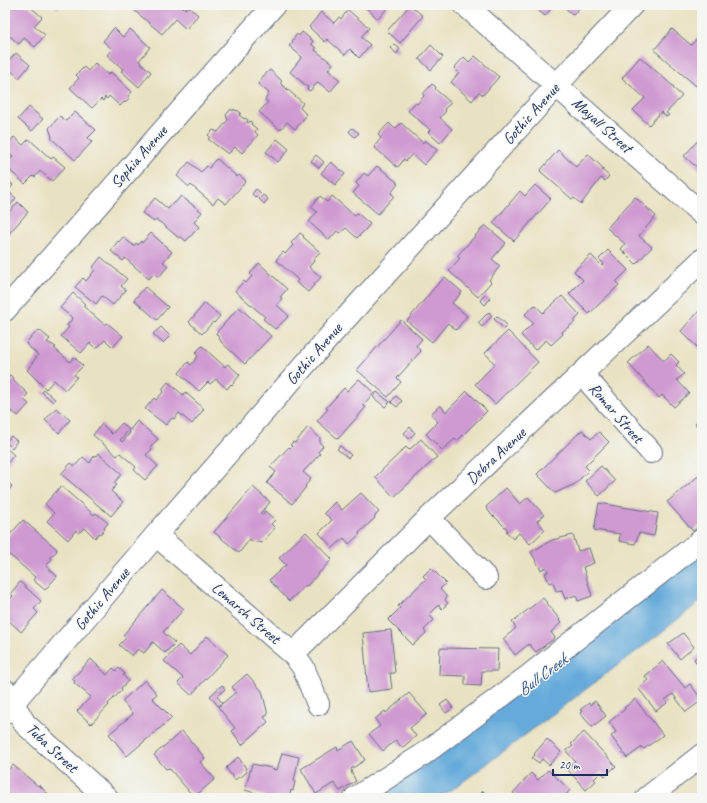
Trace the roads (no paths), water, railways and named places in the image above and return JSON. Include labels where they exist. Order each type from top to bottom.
[{"type":"street","name":"Sophia Avenue","points":[[5,310],[274,5]]},
{"type":"street","name":"Mayall Street","points":[[465,5],[702,214]]},
{"type":"street","name":"Gothic Avenue","points":[[8,702],[337,328],[632,5]]},
{"type":"street","name":"Debra Avenue","points":[[293,654],[429,518],[702,260]]},
{"type":"street","name":"Romar Street","points":[[582,374],[651,452]]},
{"type":"street","points":[[429,518],[486,578]]},
{"type":"street","name":"Lemarsh Street","points":[[156,535],[293,654],[303,667],[318,704]]},
{"type":"street","points":[[355,798],[433,747],[531,674],[702,540]]},
{"type":"street","name":"Tuba Street","points":[[8,702],[25,724],[107,798]]},
{"type":"street","points":[[647,798],[702,755]]},
{"type":"water","name":"Bull Creek","points":[[702,548],[702,600],[658,635],[456,787],[437,798],[363,798]]}]
